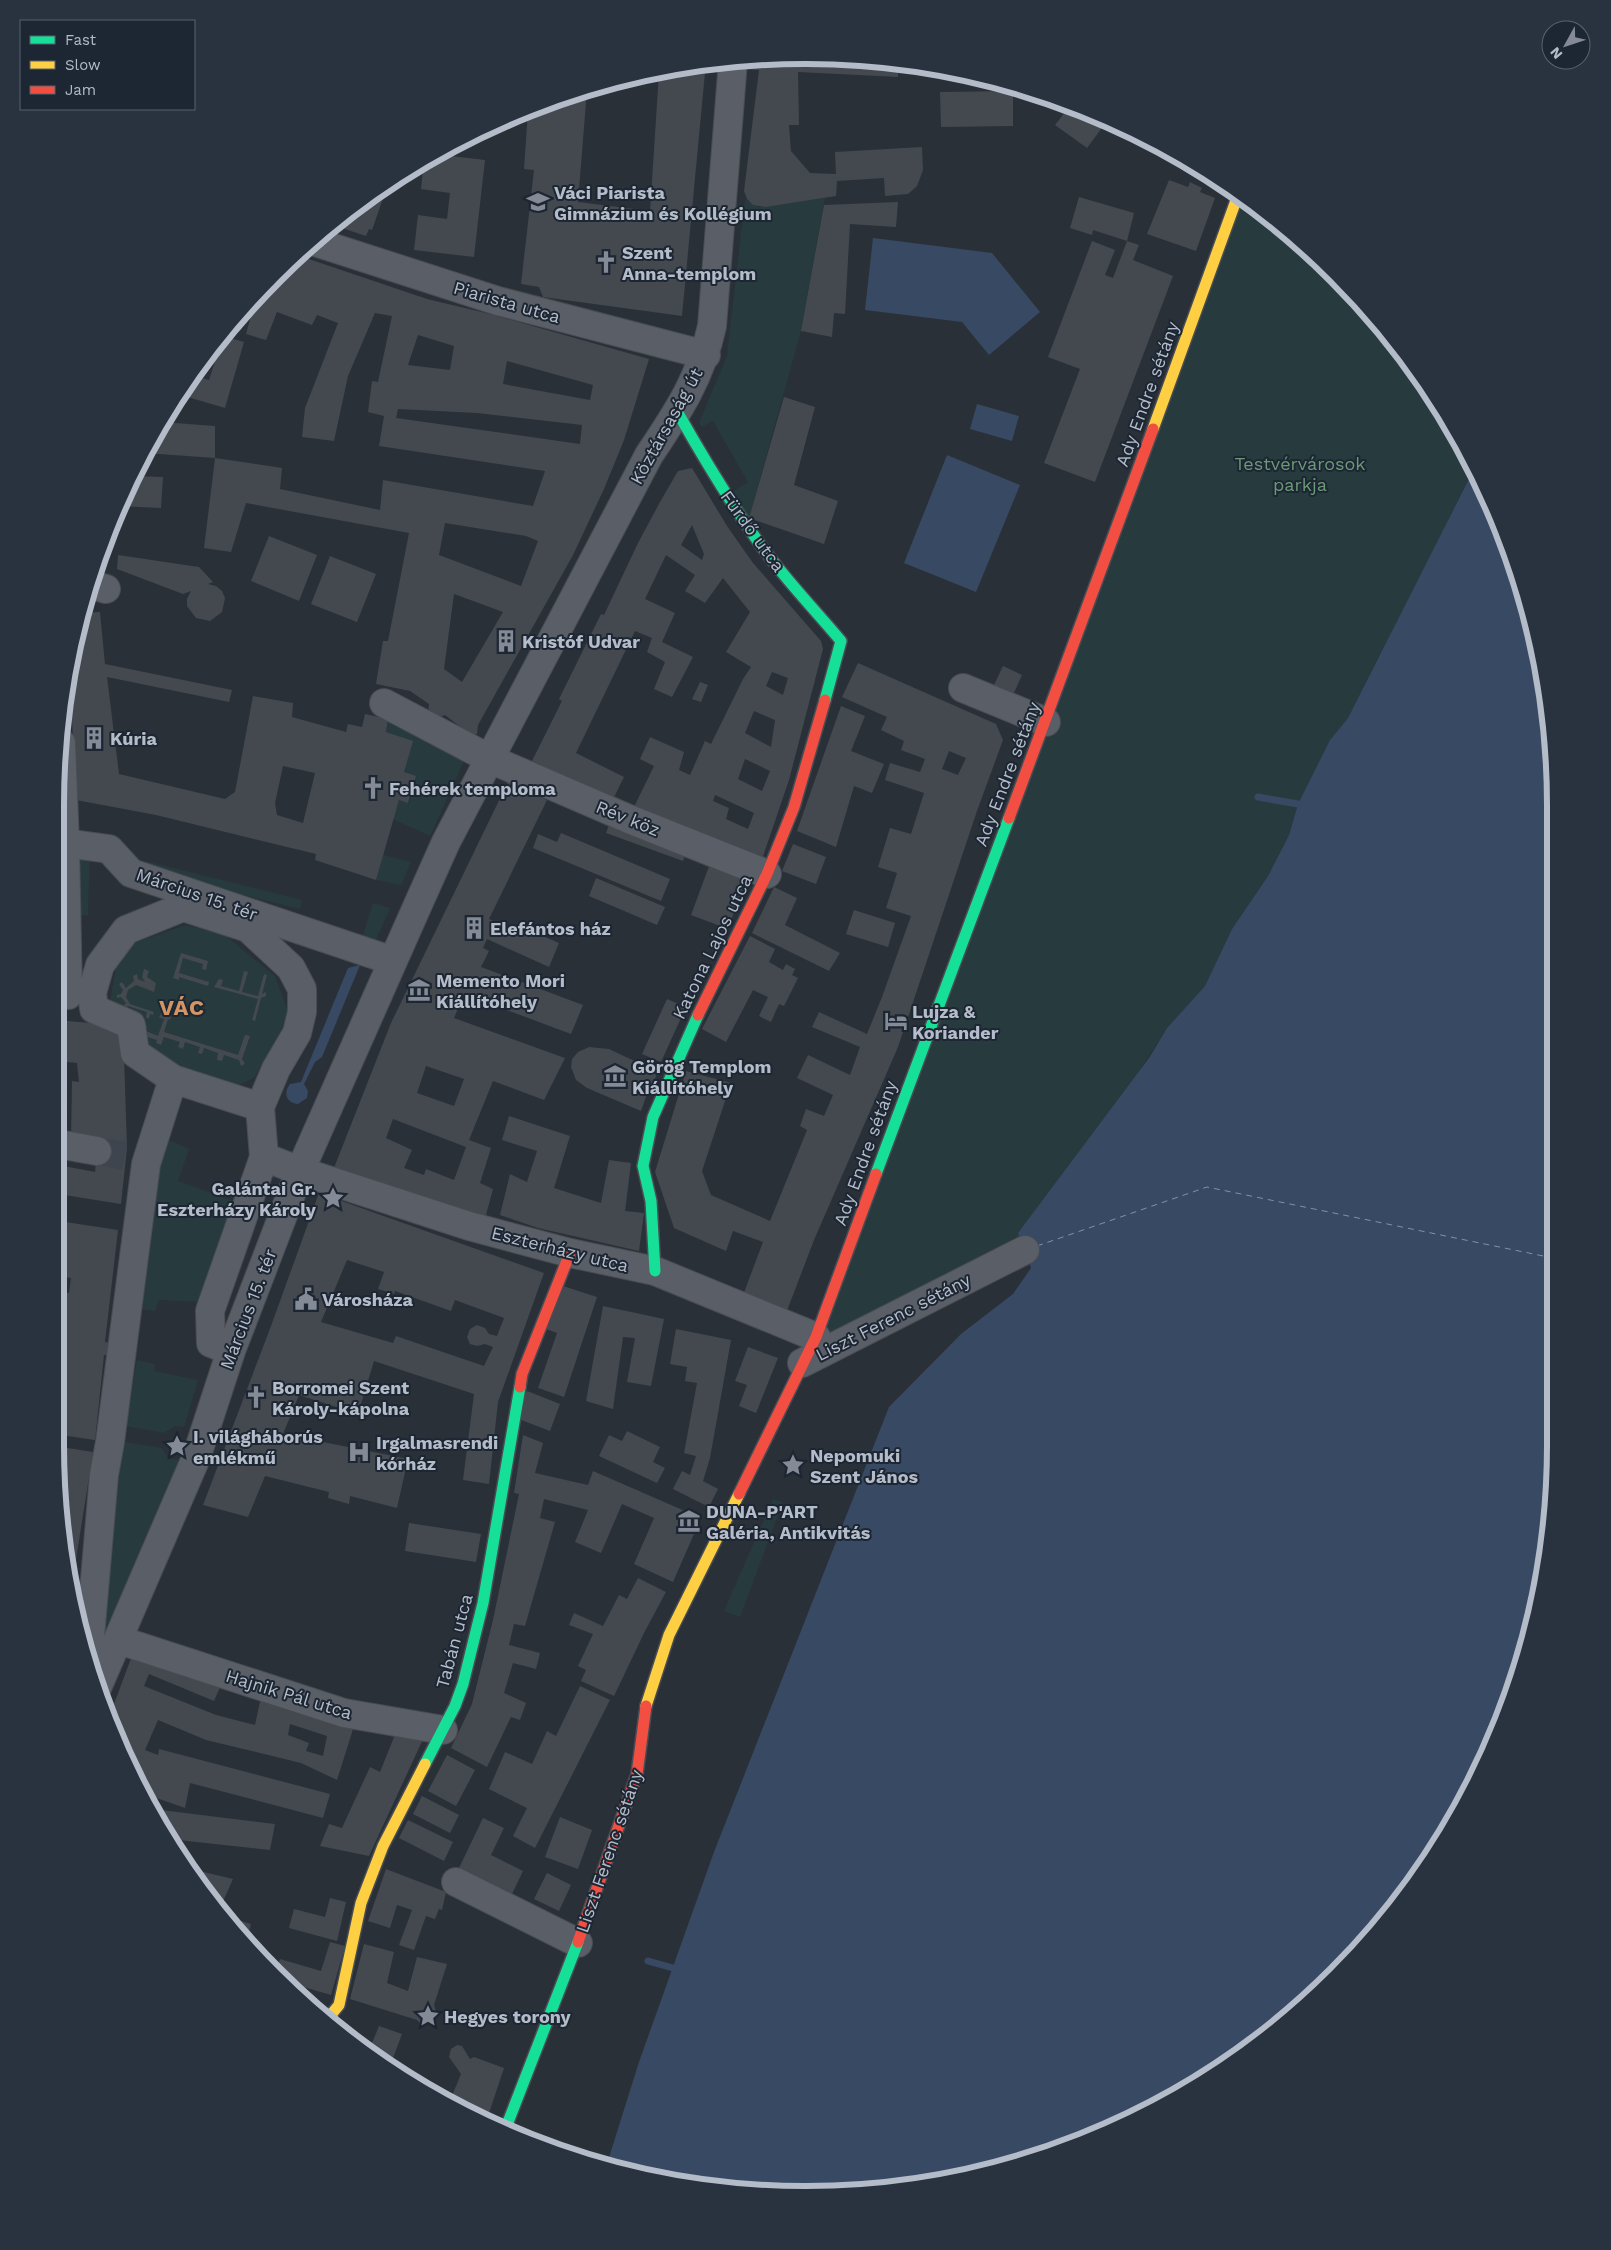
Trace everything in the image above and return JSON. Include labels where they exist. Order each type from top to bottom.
[{"type":"street","name":"Köztársaság út","points":[[490,759],[649,455],[678,413],[706,355],[712,326],[732,68]]},
{"type":"street","name":"Ady Endre sétány","points":[[802,1363],[816,1337],[964,935],[1046,722],[1236,202]]},
{"type":"street","name":"Piarista utca","points":[[321,244],[504,303],[706,355]]},
{"type":"street","name":"Fürdő utca","points":[[678,413],[726,496],[741,514],[762,547],[841,641]]},
{"type":"street","name":"Katona Lajos utca","points":[[655,1271],[651,1201],[643,1166],[653,1117],[686,1041],[767,874],[794,808],[841,641]]},
{"type":"street","points":[[963,688],[1046,722]]},
{"type":"street","name":"Rév köz","points":[[384,704],[490,759],[630,819],[767,874]]},
{"type":"street","name":"Március 15. tér","points":[[129,1644],[196,1458],[231,1351],[300,1171],[446,842],[490,759]]},
{"type":"street","name":"Március 15. tér","points":[[64,843],[109,848],[131,873],[393,961]]},
{"type":"street","points":[[64,894],[72,995]]},
{"type":"street","points":[[72,995],[100,965],[126,930],[183,907],[226,928],[248,928],[291,968],[302,989],[302,1012],[289,1032],[260,1107],[264,1157],[210,1311],[211,1343],[231,1351]]},
{"type":"street","points":[[72,995],[94,1009],[134,1024],[136,1053],[173,1079],[260,1107]]},
{"type":"street","points":[[90,1639],[104,1475],[110,1442],[136,1160],[173,1079]]},
{"type":"street","points":[[64,1145],[97,1151]]},
{"type":"street","name":"Eszterházy utca","points":[[264,1157],[300,1171],[469,1226],[570,1253],[655,1271],[816,1337]]},
{"type":"street","name":"Liszt Ferenc sétány","points":[[508,2124],[578,1943],[637,1774],[648,1700],[669,1635],[802,1363],[1025,1250]]},
{"type":"street","name":"Tabán utca","points":[[331,2014],[339,2004],[361,1903],[383,1846],[455,1706],[463,1684],[483,1603],[522,1374],[570,1253]]},
{"type":"street","points":[[102,1681],[129,1644]]},
{"type":"street","name":"Hajnik Pál utca","points":[[129,1644],[344,1713],[443,1730]]},
{"type":"street","points":[[456,1882],[578,1943]]},
{"type":"green space","points":[[825,198],[801,331],[749,518],[726,496],[748,482],[713,421],[702,427],[699,423],[727,356],[745,199],[759,207]]},
{"type":"green space","name":"Testvérvárosok parkja","points":[[1236,202],[1295,248],[1363,316],[1422,393],[1470,476],[1348,718],[1330,740],[1298,804],[1289,835],[1268,876],[1232,929],[1205,986],[1167,1028],[1025,1250],[844,1341],[816,1337]]},
{"type":"green space","points":[[388,719],[466,757],[430,836],[393,819],[399,800],[409,803],[416,776],[404,772],[386,732]]},
{"type":"green space","points":[[81,848],[90,848],[88,915],[79,915]]},
{"type":"green space","points":[[383,855],[411,862],[401,885],[376,880]]},
{"type":"green space","points":[[145,861],[302,900],[300,909],[143,870]]},
{"type":"green space","points":[[373,903],[390,908],[373,947],[361,941]]},
{"type":"green space","points":[[185,925],[225,935],[275,976],[288,1011],[281,1030],[255,1077],[225,1092],[180,1074],[108,1012],[116,968],[123,960],[127,940],[135,943]]},
{"type":"green space","points":[[160,1136],[189,1149],[178,1181],[239,1203],[204,1302],[159,1300],[155,1311],[140,1309]]},
{"type":"green space","points":[[137,1360],[155,1364],[154,1371],[198,1380],[184,1427],[175,1426],[164,1433],[126,1426]]},
{"type":"green space","points":[[124,1442],[162,1448],[169,1459],[181,1460],[106,1650],[96,1648]]},
{"type":"green space","points":[[773,1499],[783,1502],[740,1617],[724,1611]]},
{"type":"water","points":[[873,238],[992,253],[1040,312],[989,355],[962,322],[865,310]]},
{"type":"water","points":[[977,404],[1019,416],[1012,441],[970,429]]},
{"type":"water","points":[[947,455],[1020,485],[976,592],[904,563]]},
{"type":"water","points":[[1470,476],[1508,567],[1533,661],[1546,757],[1547,806],[1546,1493],[1533,1589],[1522,1636],[1508,1683],[1471,1773],[1422,1857],[1394,1896],[1363,1934],[1330,1969],[1295,2002],[1257,2033],[1218,2061],[1134,2110],[1044,2147],[997,2161],[950,2172],[854,2185],[757,2185],[709,2180],[661,2172],[608,2159],[639,2062],[714,1852],[889,1407],[961,1334],[1013,1294],[1031,1268],[1018,1233],[1149,1058],[1167,1028],[1205,986],[1232,929],[1268,876],[1289,835],[1298,804],[1330,740],[1348,718]]},
{"type":"water","points":[[360,965],[322,1057],[315,1062],[304,1084],[308,1091],[307,1098],[298,1104],[291,1102],[286,1094],[288,1087],[290,1084],[301,1082],[348,968]]},
{"type":"building","points":[[806,64],[854,65],[898,70],[898,77],[798,72],[799,125],[789,125],[791,151],[810,173],[836,174],[835,152],[922,147],[923,170],[917,186],[908,194],[885,196],[884,178],[837,181],[836,196],[765,207],[753,205],[747,199],[744,191],[759,70],[744,69],[745,66],[757,65]]},
{"type":"building","points":[[705,71],[682,316],[543,297],[539,287],[521,284],[534,170],[524,169],[528,118],[586,97],[578,202],[650,211],[659,79]]},
{"type":"building","points":[[1004,91],[1013,94],[1013,126],[941,127],[940,92]]},
{"type":"building","points":[[1066,111],[1103,126],[1087,148],[1055,125]]},
{"type":"building","points":[[448,156],[485,160],[474,257],[414,250],[418,215],[447,219],[450,193],[421,189],[423,170]]},
{"type":"building","points":[[1169,180],[1188,187],[1190,182],[1202,188],[1200,192],[1215,198],[1196,251],[1147,234]]},
{"type":"building","points":[[384,195],[372,230],[369,229],[366,236],[341,228]]},
{"type":"building","points":[[1079,197],[1134,213],[1127,241],[1093,230],[1092,235],[1070,228]]},
{"type":"building","points":[[898,202],[896,227],[850,224],[845,314],[834,313],[832,337],[801,331],[824,205]]},
{"type":"building","points":[[1092,241],[1115,250],[1105,275],[1113,278],[1127,241],[1139,245],[1133,260],[1173,276],[1095,482],[1044,463],[1080,369],[1048,357]]},
{"type":"building","points":[[306,258],[427,299],[490,314],[649,359],[624,440],[604,489],[573,555],[478,725],[477,734],[471,735],[445,715],[436,719],[428,714],[429,704],[410,691],[376,684],[383,641],[388,641],[409,533],[246,503],[231,552],[204,548],[215,458],[282,468],[280,489],[380,510],[383,480],[533,506],[545,471],[379,446],[384,416],[368,412],[372,381],[378,382],[392,316],[375,313],[348,376],[334,441],[302,437],[305,408],[338,323],[317,315],[312,325],[277,312],[266,340],[246,334],[251,316],[248,316]],"holes":[[[418,335],[454,346],[450,370],[408,365]],[[507,361],[593,385],[590,400],[503,384]],[[398,409],[477,413],[582,425],[580,444],[396,418]],[[445,523],[526,536],[538,541],[521,586],[439,555]],[[454,594],[503,612],[462,682],[444,669]]]},
{"type":"building","points":[[230,338],[244,342],[225,408],[187,397],[200,377],[209,380],[217,353]]},
{"type":"building","points":[[784,397],[815,407],[794,485],[838,501],[824,544],[749,518]]},
{"type":"building","points":[[171,423],[215,426],[215,458],[153,454]]},
{"type":"building","points":[[692,468],[727,526],[753,563],[821,641],[823,649],[789,780],[760,865],[634,807],[654,766],[640,759],[650,737],[684,752],[679,770],[690,775],[705,741],[711,744],[743,679],[751,667],[726,652],[750,612],[723,578],[705,603],[685,591],[695,575],[666,555],[645,599],[675,613],[662,642],[693,657],[672,697],[654,689],[665,662],[647,652],[652,638],[635,631],[576,753],[624,777],[612,801],[532,761],[562,701],[559,699],[601,614],[604,615],[638,543],[678,471]],"holes":[[[692,525],[704,554],[702,560],[681,545]],[[772,672],[788,678],[783,695],[766,686]],[[754,711],[775,720],[771,747],[745,733]],[[745,759],[770,771],[762,791],[738,779]],[[715,795],[754,813],[748,829],[726,819],[729,808],[713,801]]]},
{"type":"building","points":[[140,476],[163,477],[161,508],[127,506]]},
{"type":"building","points":[[269,536],[317,555],[299,601],[251,581]]},
{"type":"building","points":[[118,555],[199,567],[213,582],[208,584],[216,586],[222,591],[225,598],[222,612],[210,621],[196,618],[187,606],[187,599],[191,591],[183,594],[117,569]]},
{"type":"building","points":[[330,556],[376,574],[357,622],[311,604]]},
{"type":"building","points":[[100,612],[105,664],[232,690],[229,702],[107,677],[119,774],[225,799],[235,792],[253,696],[293,703],[292,717],[346,732],[348,724],[362,727],[365,714],[388,719],[386,732],[413,741],[404,772],[416,776],[408,803],[399,800],[376,880],[315,860],[316,854],[156,815],[76,800],[71,702],[78,661],[89,613]],"holes":[[[283,766],[315,773],[303,823],[277,815],[275,803]]]},
{"type":"building","points":[[858,663],[996,724],[1003,740],[977,811],[898,1047],[814,1240],[785,1316],[742,1298],[763,1242],[733,1231],[726,1251],[674,1228],[655,1172],[686,1071],[731,1083],[702,1171],[711,1195],[770,1221],[807,1130],[800,1126],[806,1109],[824,1116],[833,1095],[797,1078],[808,1055],[850,1075],[860,1047],[812,1027],[819,1012],[867,1034],[882,997],[911,916],[886,908],[897,873],[878,867],[890,828],[911,834],[924,793],[885,780],[890,763],[920,772],[925,759],[901,750],[904,741],[881,730],[887,717],[842,697]],"holes":[[[949,751],[966,758],[958,775],[942,769]]]},
{"type":"building","points":[[1003,666],[1022,675],[1013,695],[994,685]]},
{"type":"building","points":[[700,682],[708,685],[701,702],[692,699]]},
{"type":"building","points":[[841,706],[865,716],[851,751],[884,764],[872,793],[854,786],[836,847],[797,831]]},
{"type":"building","points":[[508,782],[547,800],[489,919],[525,935],[527,929],[559,943],[549,967],[487,939],[483,948],[489,951],[481,967],[583,1005],[571,1034],[464,994],[454,1018],[565,1058],[544,1100],[493,1081],[469,1140],[491,1148],[480,1183],[493,1189],[485,1219],[332,1173],[391,1023]],"holes":[[[426,1066],[464,1079],[454,1106],[417,1093]],[[393,1119],[466,1147],[454,1180],[426,1169],[424,1175],[404,1168],[412,1150],[386,1138]]]},
{"type":"building","points":[[610,822],[687,850],[683,861],[606,833]]},
{"type":"building","points":[[561,833],[670,879],[661,901],[533,848],[538,834],[557,842]]},
{"type":"building","points":[[793,844],[826,857],[816,884],[782,871]]},
{"type":"building","points":[[711,861],[748,874],[728,929],[691,915]]},
{"type":"building","points":[[596,878],[665,907],[657,925],[589,896]]},
{"type":"building","points":[[774,887],[797,898],[785,925],[840,953],[829,971],[752,933]]},
{"type":"building","points":[[854,910],[895,923],[888,947],[846,934]]},
{"type":"building","points":[[750,936],[775,949],[769,962],[783,970],[786,964],[795,969],[792,975],[798,978],[784,1006],[779,1004],[771,1022],[759,1016],[768,997],[753,990],[726,1042],[702,1029]]},
{"type":"building","points":[[181,953],[208,961],[206,970],[202,969],[203,964],[183,958],[179,973],[209,982],[208,986],[179,977],[179,980],[173,978]]},
{"type":"building","points":[[144,969],[149,971],[147,977],[156,983],[154,992],[136,985],[128,990],[126,997],[130,1004],[154,1012],[153,1015],[150,1014],[149,1019],[146,1017],[147,1012],[128,1006],[123,1010],[122,1007],[126,1003],[121,997],[117,998],[117,995],[121,994],[123,990],[119,984],[122,982],[126,988],[134,981],[133,976],[137,974],[138,979],[145,982],[142,977]]},
{"type":"building","points":[[244,971],[248,972],[242,992],[258,996],[264,974],[267,975],[262,994],[266,992],[266,996],[261,998],[255,1021],[252,1020],[258,999],[214,987],[219,979],[223,980],[221,986],[239,991]]},
{"type":"building","points":[[667,999],[686,1007],[661,1062],[642,1054]]},
{"type":"building","points":[[161,1013],[171,1016],[170,1020],[168,1019],[164,1032],[238,1055],[245,1035],[250,1036],[242,1059],[245,1064],[241,1066],[239,1060],[224,1055],[222,1061],[217,1060],[218,1053],[204,1048],[202,1054],[198,1053],[200,1047],[185,1042],[183,1049],[178,1047],[180,1042],[164,1037],[161,1045],[156,1043],[157,1040],[139,1034],[142,1024],[147,1026],[146,1031],[158,1036],[164,1019],[159,1018]]},
{"type":"building","points":[[64,1021],[123,1026],[127,1148],[121,1204],[64,1195],[64,1166],[95,1172],[98,1143],[71,1139],[72,1081],[79,1082],[77,1063],[64,1062]]},
{"type":"building","name":"Görög Templom Kiállítóhely","points":[[589,1047],[609,1049],[658,1072],[652,1085],[656,1087],[653,1096],[647,1094],[641,1111],[587,1088],[576,1080],[571,1067],[572,1059],[578,1052]]},
{"type":"building","points":[[509,1116],[570,1136],[554,1188],[601,1203],[609,1160],[631,1163],[625,1211],[644,1213],[639,1251],[538,1228],[500,1215],[510,1174],[527,1182],[537,1151],[502,1140]]},
{"type":"building","points":[[319,1193],[544,1273],[498,1402],[489,1484],[463,1480],[474,1394],[374,1361],[358,1414],[299,1395],[283,1434],[408,1459],[397,1508],[350,1496],[349,1504],[328,1498],[329,1492],[265,1476],[248,1517],[203,1505]],"holes":[[[347,1260],[384,1272],[378,1289],[394,1294],[395,1291],[451,1311],[455,1300],[504,1318],[497,1336],[489,1334],[485,1328],[477,1325],[470,1329],[467,1337],[470,1344],[477,1346],[485,1344],[493,1347],[484,1366],[396,1336],[393,1343],[321,1322]]]},
{"type":"building","points":[[64,1222],[118,1230],[105,1342],[112,1343],[111,1355],[104,1355],[95,1440],[64,1435],[64,1292],[69,1293],[71,1278],[64,1277]]},
{"type":"building","points":[[563,1286],[597,1297],[564,1397],[538,1388],[557,1333],[546,1329]]},
{"type":"building","points":[[603,1306],[664,1319],[651,1386],[627,1382],[635,1338],[623,1337],[613,1409],[586,1401]]},
{"type":"building","points":[[676,1329],[731,1340],[710,1458],[703,1481],[718,1489],[709,1507],[673,1489],[682,1471],[690,1475],[696,1456],[684,1453],[697,1383],[685,1381],[687,1367],[670,1364]]},
{"type":"building","points":[[748,1347],[778,1358],[756,1413],[739,1406],[747,1385],[735,1381]]},
{"type":"building","points":[[527,1391],[560,1404],[550,1431],[516,1418]]},
{"type":"building","points":[[627,1431],[660,1447],[653,1462],[665,1468],[657,1483],[599,1456],[609,1435],[622,1441]]},
{"type":"building","points":[[523,1435],[543,1443],[535,1473],[588,1485],[593,1471],[701,1518],[673,1582],[634,1564],[654,1518],[622,1504],[601,1553],[575,1542],[588,1510],[544,1499],[540,1518],[555,1522],[525,1626],[514,1624],[509,1645],[540,1653],[536,1669],[513,1663],[504,1693],[526,1703],[520,1720],[511,1717],[487,1767],[451,1748],[472,1704],[493,1620],[519,1494],[514,1493]]},
{"type":"building","points":[[64,1447],[93,1452],[75,1568],[65,1493]]},
{"type":"building","points":[[409,1523],[481,1534],[476,1562],[405,1551]]},
{"type":"building","points":[[638,1578],[666,1592],[614,1696],[581,1681],[586,1670],[578,1666],[593,1634],[569,1625],[574,1613],[603,1626],[619,1595],[627,1599]]},
{"type":"building","points":[[133,1653],[221,1685],[214,1701],[149,1674],[144,1686],[216,1715],[255,1725],[261,1697],[354,1726],[337,1780],[301,1763],[206,1740],[158,1720],[145,1750],[158,1755],[159,1749],[330,1794],[323,1818],[190,1783],[185,1808],[153,1797],[140,1773],[112,1708]],"holes":[[[290,1724],[327,1736],[323,1756],[306,1751],[309,1743],[288,1735]]]},
{"type":"building","points":[[580,1686],[610,1700],[535,1848],[513,1836],[527,1808],[489,1789],[505,1752],[532,1764],[547,1731],[556,1736]]},
{"type":"building","points":[[396,1732],[424,1737],[369,1856],[320,1846],[329,1824],[342,1828],[370,1767],[380,1772]]},
{"type":"building","points":[[447,1755],[475,1770],[456,1806],[428,1791]]},
{"type":"building","points":[[422,1796],[459,1815],[450,1833],[413,1814]]},
{"type":"building","points":[[160,1810],[275,1824],[270,1850],[178,1840]]},
{"type":"building","points":[[560,1817],[592,1830],[578,1869],[545,1857]]},
{"type":"building","points":[[483,1818],[504,1828],[491,1855],[523,1871],[512,1894],[459,1868]]},
{"type":"building","points":[[408,1820],[453,1842],[444,1861],[399,1838]]},
{"type":"building","points":[[386,1869],[446,1892],[442,1910],[439,1909],[435,1919],[426,1916],[414,1950],[399,1945],[412,1910],[397,1905],[390,1928],[368,1921]]},
{"type":"building","points":[[199,1871],[233,1879],[222,1903]]},
{"type":"building","points":[[547,1873],[571,1885],[559,1911],[534,1899]]},
{"type":"building","points":[[330,1898],[346,1902],[337,1941],[289,1928],[294,1909],[325,1917]]},
{"type":"building","points":[[236,1919],[251,1924],[248,1934]]},
{"type":"building","points":[[330,1942],[345,1946],[331,1995],[299,1986],[278,1966],[280,1959],[321,1971]]},
{"type":"building","points":[[364,1944],[394,1952],[387,1983],[408,1991],[417,1957],[447,1964],[434,2005],[437,2014],[433,2021],[420,2023],[417,2020],[350,1999]]},
{"type":"building","points":[[379,2026],[402,2034],[392,2060],[371,2045]]},
{"type":"building","points":[[457,2045],[462,2046],[470,2059],[474,2057],[504,2068],[488,2115],[452,2096],[461,2074],[449,2057],[451,2049]]},
{"type":"waterway","points":[[1258,797],[1298,804]]},
{"type":"waterway","points":[[648,1961],[673,1968]]},
{"type":"ferry route","points":[[1037,1246],[1207,1187],[1547,1257]]},
{"type":"tunnel","points":[[97,1151],[126,1156]]},
{"type":"traffic: fast","points":[[678,413],[718,481],[762,547],[841,641],[825,700]]},
{"type":"traffic: fast","points":[[876,1174],[1009,818]]},
{"type":"traffic: fast","points":[[655,1271],[651,1201],[643,1166],[653,1117],[698,1015]]},
{"type":"traffic: fast","points":[[425,1764],[455,1706],[463,1684],[483,1603],[520,1387]]},
{"type":"traffic: fast","points":[[508,2124],[578,1942]]},
{"type":"traffic: slow","points":[[1153,429],[1236,202]]},
{"type":"traffic: slow","points":[[646,1706],[669,1635],[739,1494]]},
{"type":"traffic: slow","points":[[331,2014],[339,2005],[361,1903],[383,1846],[425,1764]]},
{"type":"traffic: jam","points":[[1009,818],[1153,429]]},
{"type":"traffic: jam","points":[[698,1015],[767,874],[794,807],[825,700]]},
{"type":"traffic: jam","points":[[739,1494],[816,1337],[876,1174]]},
{"type":"traffic: jam","points":[[520,1387],[522,1374],[570,1253]]},
{"type":"traffic: jam","points":[[578,1942],[637,1774],[646,1706]]},
{"type":"place","name":"Váci Piarista Gimnázium és Kollégium","points":[[538,202]]},
{"type":"place","name":"Szent Anna-templom","points":[[606,262]]},
{"type":"place","name":"Kristóf Udvar","points":[[506,641]]},
{"type":"place","name":"Kúria","points":[[94,738]]},
{"type":"place","name":"Fehérek temploma","points":[[373,788]]},
{"type":"place","name":"Elefántos ház","points":[[474,928]]},
{"type":"place","name":"Memento Mori Kiállítóhely","points":[[419,990]]},
{"type":"place","name":"Lujza & Koriander","points":[[896,1021]]},
{"type":"place","name":"Görög Templom Kiállítóhely","points":[[615,1076]]},
{"type":"place","name":"Galántai Gr. Eszterházy Károly","points":[[333,1198]]},
{"type":"place","name":"Városháza","points":[[306,1299]]},
{"type":"place","name":"Borromei Szent Károly-kápolna","points":[[256,1397]]},
{"type":"place","name":"I. világháborús emlékmű","points":[[177,1446]]},
{"type":"place","name":"Irgalmasrendi kórház","points":[[359,1452]]},
{"type":"place","name":"Nepomuki Szent János","points":[[793,1465]]},
{"type":"place","name":"DUNA-P'ART Galéria, Antikvitás","points":[[689,1521]]},
{"type":"place","name":"Hegyes torony","points":[[428,2016]]},
{"type":"district","name":"VÁC","points":[[182,1007]]}]
